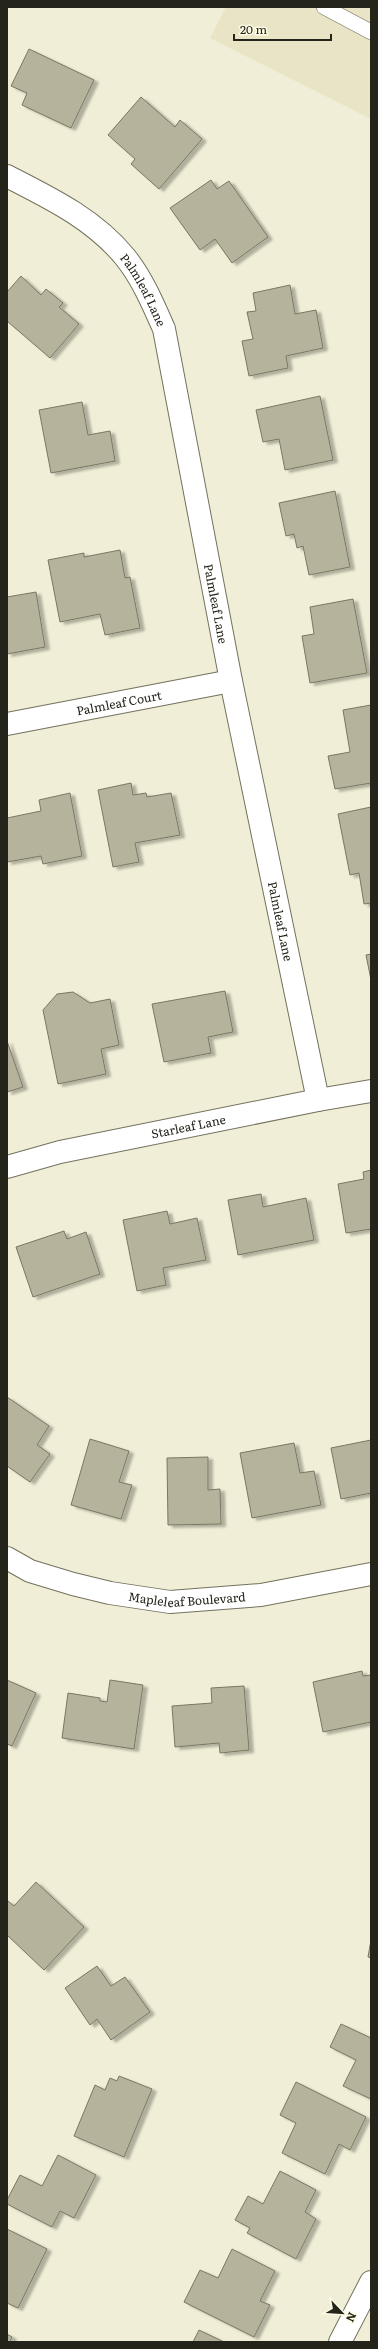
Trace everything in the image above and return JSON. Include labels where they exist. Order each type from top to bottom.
[{"type":"street","name":"Palmleaf Lane","points":[[7,176],[62,204],[97,229],[125,257],[148,292],[164,329],[231,680],[318,1100]]},
{"type":"street","name":"Palmleaf Court","points":[[7,724],[231,680]]},
{"type":"street","name":"Starleaf Lane","points":[[7,1168],[60,1152],[318,1100],[371,1091]]},
{"type":"street","name":"Mapleleaf Boulevard","points":[[7,1558],[30,1571],[74,1584],[110,1593],[170,1602],[261,1595],[371,1574]]},
{"type":"street","points":[[340,2342],[371,2282]]},
{"type":"lane","points":[[324,7],[371,32]]},
{"type":"shaded area","points":[[226,7],[371,7],[371,119],[210,38]]},
{"type":"building","points":[[29,49],[94,80],[71,128],[22,105],[27,93],[11,86]]},
{"type":"building","points":[[141,97],[175,127],[180,120],[202,139],[159,189],[131,164],[135,159],[108,135]]},
{"type":"building","points":[[211,180],[217,189],[229,181],[268,237],[232,263],[215,239],[200,250],[170,208]]},
{"type":"building","points":[[21,276],[41,295],[46,289],[63,303],[59,307],[79,324],[50,358],[7,321],[7,292]]},
{"type":"building","points":[[290,285],[295,314],[316,310],[323,348],[286,356],[288,368],[249,376],[242,341],[253,339],[247,312],[256,311],[253,293]]},
{"type":"building","points":[[320,396],[333,460],[285,470],[279,439],[263,442],[256,410]]},
{"type":"building","points":[[82,402],[88,435],[110,431],[115,461],[51,473],[39,410]]},
{"type":"building","points":[[335,491],[350,567],[309,575],[303,546],[297,548],[294,534],[286,536],[279,503]]},
{"type":"building","points":[[120,550],[125,578],[130,577],[140,628],[105,635],[100,614],[60,622],[48,560],[84,553],[84,557]]},
{"type":"building","points":[[36,592],[45,647],[7,654],[7,597]]},
{"type":"building","points":[[353,599],[367,673],[310,683],[302,636],[314,634],[310,607]]},
{"type":"building","points":[[371,705],[371,783],[335,789],[328,756],[350,752],[343,710]]},
{"type":"building","points":[[131,783],[133,795],[146,793],[147,797],[171,793],[180,835],[135,843],[139,862],[113,867],[98,790]]},
{"type":"building","points":[[70,793],[82,856],[43,864],[41,856],[7,862],[7,818],[41,811],[39,800]]},
{"type":"building","points":[[371,807],[371,903],[364,904],[359,873],[350,875],[338,814]]},
{"type":"building","points":[[371,954],[371,980],[366,955]]},
{"type":"building","points":[[225,991],[233,1032],[208,1037],[211,1053],[164,1062],[152,1004]]},
{"type":"building","points":[[73,992],[90,1003],[110,999],[119,1045],[101,1049],[106,1074],[58,1084],[43,1010],[57,994]]},
{"type":"building","points":[[7,1041],[23,1087],[7,1092]]},
{"type":"building","points":[[371,1170],[371,1229],[346,1233],[338,1184],[364,1179],[363,1172]]},
{"type":"building","points":[[261,1194],[263,1207],[306,1198],[314,1240],[238,1255],[228,1200]]},
{"type":"building","points":[[167,1211],[170,1224],[197,1218],[206,1260],[163,1268],[166,1285],[137,1291],[123,1220]]},
{"type":"building","points":[[64,1231],[67,1239],[86,1232],[100,1274],[33,1297],[16,1247]]},
{"type":"building","points":[[7,1397],[49,1426],[37,1445],[50,1454],[30,1482],[7,1466]]},
{"type":"building","points":[[90,1439],[129,1451],[119,1482],[132,1485],[121,1519],[71,1505]]},
{"type":"building","points":[[371,1440],[371,1493],[341,1499],[331,1448]]},
{"type":"building","points":[[294,1443],[300,1473],[314,1471],[321,1505],[252,1518],[240,1453]]},
{"type":"building","points":[[208,1457],[208,1490],[220,1489],[221,1524],[168,1525],[167,1458]]},
{"type":"building","points":[[362,1671],[363,1676],[371,1675],[371,1722],[323,1732],[313,1682]]},
{"type":"building","points":[[7,1680],[36,1693],[12,1746],[7,1744]]},
{"type":"building","points":[[110,1680],[143,1685],[134,1749],[62,1738],[68,1693],[100,1698],[100,1701],[107,1702]]},
{"type":"building","points":[[244,1686],[249,1750],[220,1753],[219,1743],[175,1747],[172,1706],[212,1703],[211,1688]]},
{"type":"building","points":[[36,1882],[84,1927],[44,1970],[7,1935],[7,1902],[8,1901],[14,1906]]},
{"type":"building","points":[[371,1940],[371,1958],[368,1957]]},
{"type":"building","points":[[97,1966],[111,1986],[125,1977],[150,2012],[111,2040],[97,2019],[90,2025],[65,1988]]},
{"type":"building","points":[[341,2024],[371,2038],[371,2099],[343,2086],[356,2060],[330,2047]]},
{"type":"building","points":[[119,2076],[152,2089],[124,2157],[74,2136],[95,2085],[105,2090],[110,2078],[117,2081]]},
{"type":"building","points":[[296,2082],[366,2117],[350,2150],[339,2144],[325,2174],[282,2153],[296,2123],[280,2115]]},
{"type":"building","points":[[58,2155],[96,2175],[74,2218],[60,2211],[52,2227],[7,2204],[7,2200],[20,2175],[42,2186]]},
{"type":"building","points":[[280,2171],[316,2190],[305,2212],[316,2219],[296,2259],[247,2233],[250,2228],[235,2220],[248,2196],[263,2204]]},
{"type":"building","points":[[7,2229],[47,2249],[18,2308],[7,2303]]},
{"type":"building","points":[[232,2249],[275,2271],[260,2301],[270,2305],[254,2337],[184,2302],[200,2270],[218,2278]]},
{"type":"building","points":[[199,2330],[224,2342],[193,2342]]},
{"type":"building","points":[[7,2334],[12,2337],[10,2342],[7,2342]]}]
